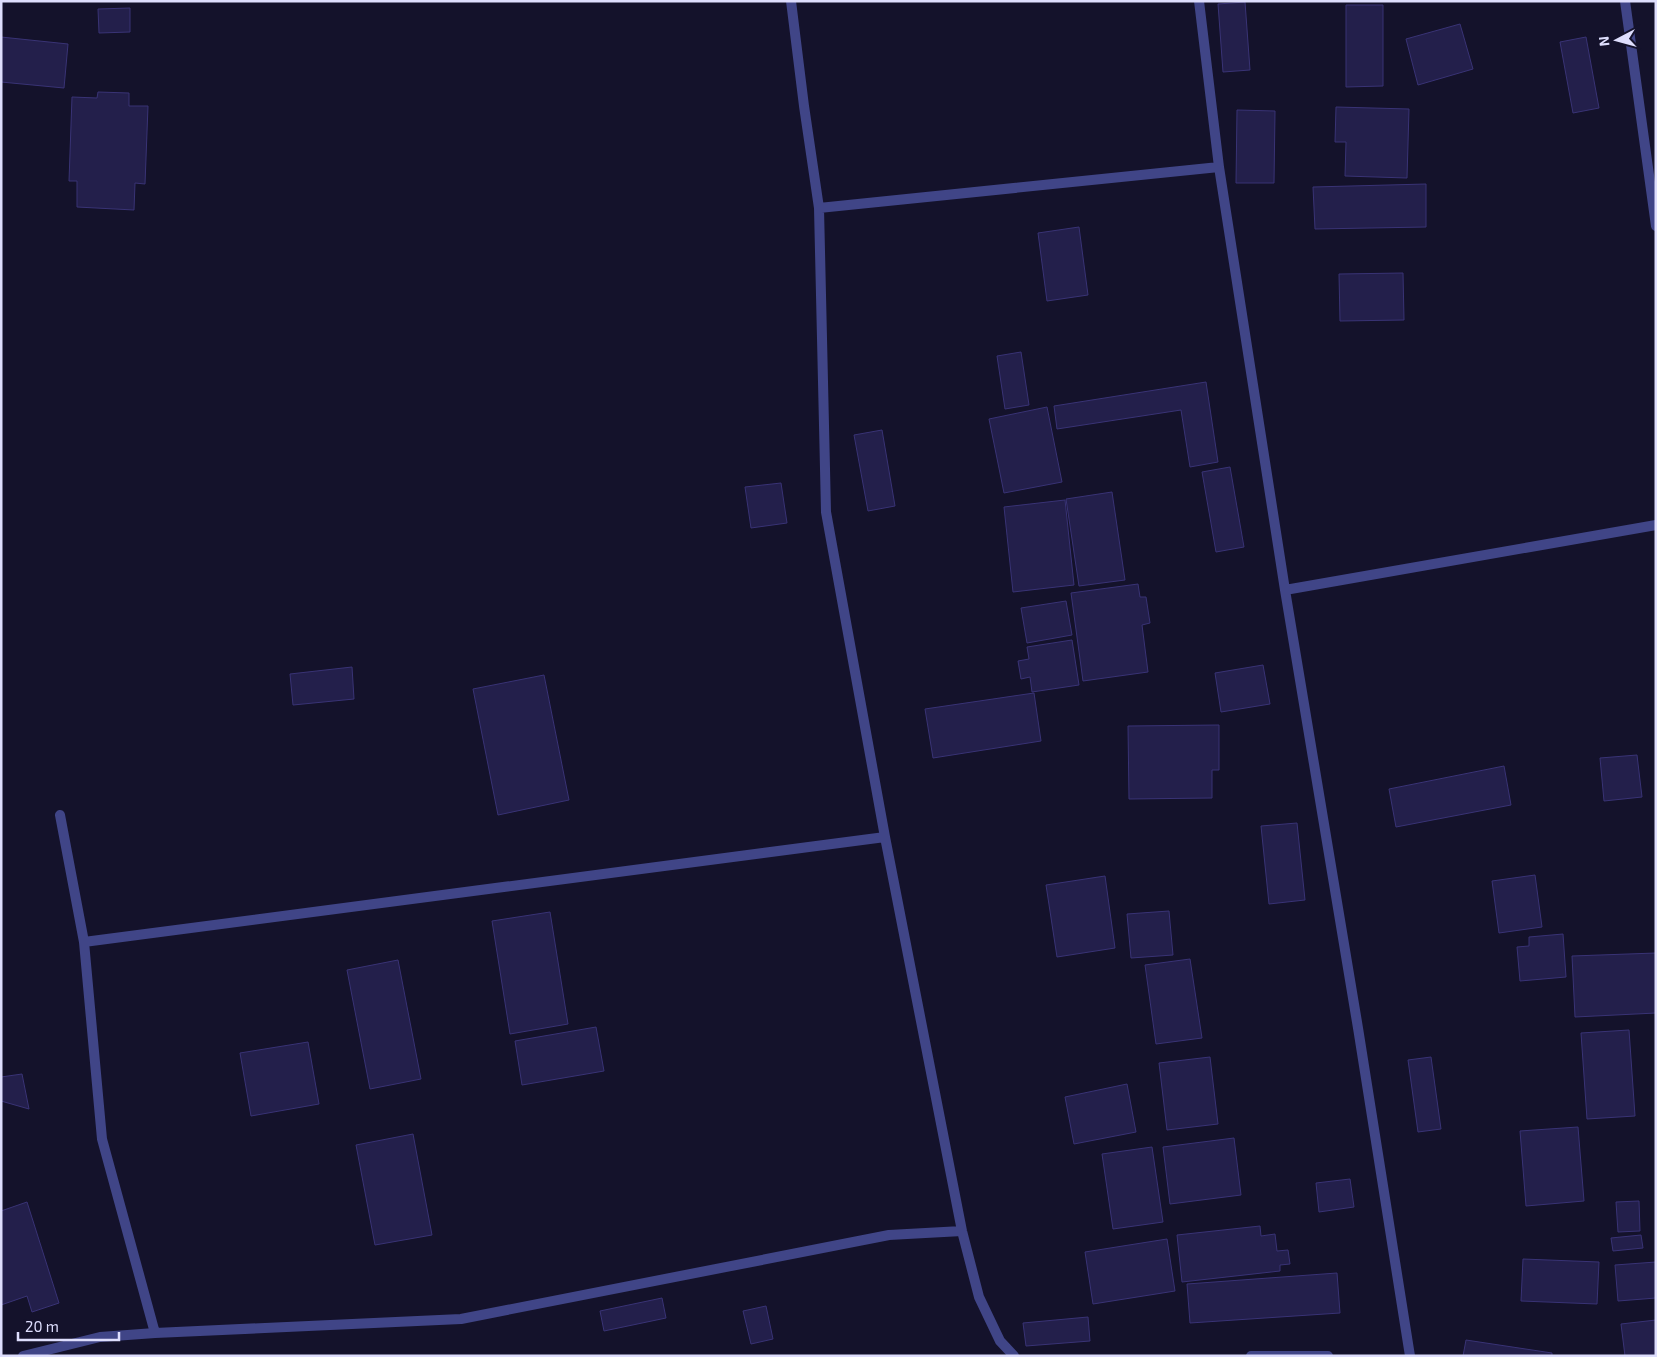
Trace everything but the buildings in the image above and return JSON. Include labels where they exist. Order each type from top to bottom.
[{"type":"street","points":[[791,1],[819,208],[826,512],[885,837],[962,1231],[979,1297],[1000,1341],[1014,1356]]},
{"type":"street","points":[[1199,1],[1219,167],[1285,590],[1358,1028],[1410,1356]]},
{"type":"street","points":[[1626,1],[1656,226]]},
{"type":"street","points":[[819,208],[1219,167]]},
{"type":"street","points":[[1285,590],[1656,525]]},
{"type":"street","points":[[60,815],[84,942],[102,1139],[155,1333]]},
{"type":"street","points":[[84,942],[885,837]]},
{"type":"street","points":[[22,1356],[100,1337],[461,1319],[888,1234],[962,1231]]},
{"type":"street","points":[[1251,1356],[1328,1356]]}]
